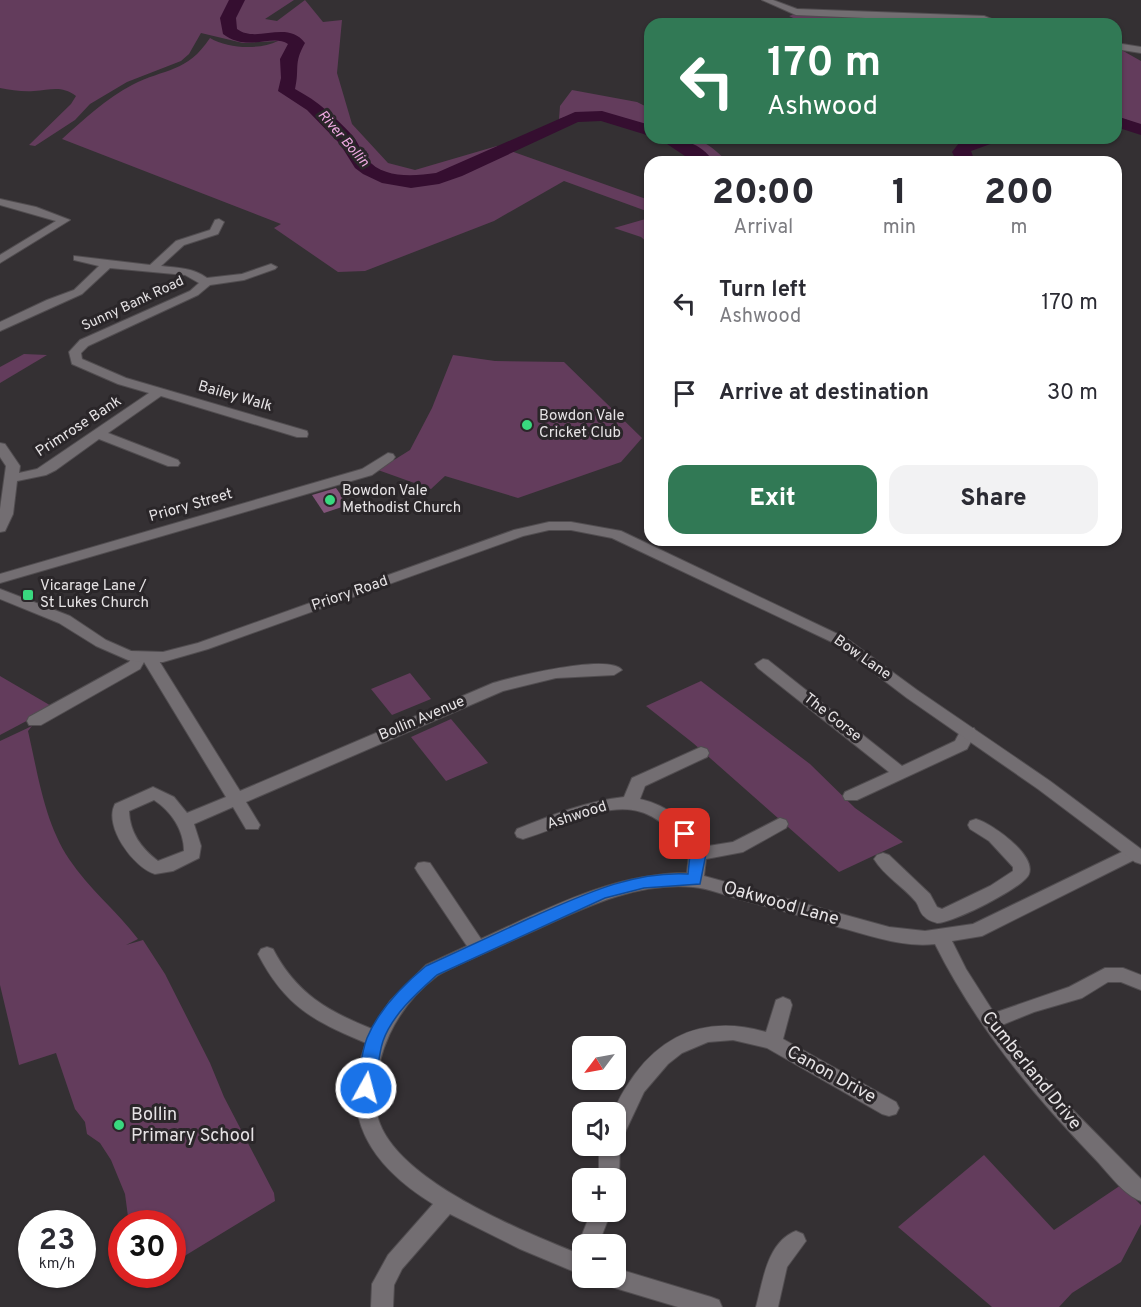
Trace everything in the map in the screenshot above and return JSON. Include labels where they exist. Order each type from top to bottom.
[{"type":"street","points":[[766,0],[796,12],[957,18]]},
{"type":"street","points":[[1122,47],[1141,50]]},
{"type":"street","points":[[0,202],[65,220],[0,260]]},
{"type":"street","points":[[154,267],[180,243],[214,232],[219,222]]},
{"type":"street","name":"Sunny Bank Road","points":[[78,258],[107,264],[186,272],[196,275],[205,282],[204,286],[194,293],[84,343],[75,352],[76,361],[92,370],[159,392]]},
{"type":"street","points":[[0,327],[51,302],[78,292],[107,264]]},
{"type":"street","points":[[205,282],[244,277],[271,267]]},
{"type":"street","name":"Bailey Walk","points":[[159,392],[302,434]]},
{"type":"street","name":"Primrose Bank","points":[[12,478],[41,472],[51,467],[159,392]]},
{"type":"street","points":[[100,435],[173,463]]},
{"type":"street","points":[[0,447],[13,466],[12,478],[4,503],[6,514],[0,528]]},
{"type":"street","name":"Priory Street","points":[[0,579],[367,472],[387,457]]},
{"type":"street","name":"Priory Road","points":[[145,659],[181,653],[519,533],[549,526]]},
{"type":"street","name":"Bow Lane","points":[[549,526],[595,528],[644,544]]},
{"type":"street","name":"Bow Lane","points":[[647,546],[742,590],[841,641],[1044,784],[1138,856]]},
{"type":"street","points":[[0,594],[73,624],[127,656],[145,659],[237,798],[252,825]]},
{"type":"street","points":[[35,721],[145,659]]},
{"type":"street","name":"The Gorse","points":[[763,664],[901,773]]},
{"type":"street","name":"Bollin Avenue","points":[[183,822],[518,680],[575,671],[614,670]]},
{"type":"street","points":[[851,796],[961,745],[968,732]]},
{"type":"street","points":[[631,802],[638,782],[701,753]]},
{"type":"street","points":[[153,793],[162,795],[183,822],[195,845],[193,854],[167,866],[155,868],[142,859],[124,835],[120,822],[121,808],[153,793]]},
{"type":"street","name":"Ashwood","points":[[523,833],[592,809],[631,802],[660,811],[685,834],[698,854]]},
{"type":"street","points":[[695,880],[698,854],[737,848],[780,824]]},
{"type":"street","points":[[883,859],[924,898],[930,912],[938,916],[945,915],[996,891],[1021,874],[1022,865],[988,829],[976,825]]},
{"type":"street","name":"Oakwood Lane","points":[[572,1254],[511,1235],[448,1202],[401,1170],[383,1151],[369,1127],[365,1101],[370,1058],[375,1039],[390,1014],[409,990],[432,970],[621,886],[666,879],[695,880],[889,934],[925,938],[976,931],[1138,856]]},
{"type":"street","points":[[424,868],[478,948]]},
{"type":"street","points":[[996,891],[1017,912]]},
{"type":"street","name":"Cumberland Drive","points":[[941,937],[957,974],[1033,1079],[1085,1137],[1141,1192]]},
{"type":"street","points":[[267,954],[293,994],[325,1019],[375,1039]]},
{"type":"street","points":[[990,1022],[1030,1006],[1075,993],[1106,975],[1123,975],[1141,983]]},
{"type":"street","name":"Canon Drive","points":[[773,1042],[783,1005]]},
{"type":"street","name":"Canon Drive","points":[[626,1109],[640,1082],[655,1063],[673,1049],[709,1033],[752,1035],[773,1042],[889,1108]]},
{"type":"street","points":[[382,1307],[383,1284],[394,1262],[448,1202]]},
{"type":"street","points":[[767,1307],[778,1263],[796,1242]]},
{"type":"street","points":[[626,1281],[711,1307]]},
{"type":"shaded area","points":[[0,0],[294,0],[265,19],[277,21],[305,0],[323,22],[342,20],[337,73],[352,124],[388,163],[415,170],[497,146],[644,198],[644,210],[564,181],[494,221],[365,271],[338,272],[274,228],[281,224],[62,139],[113,96],[193,58],[210,38],[218,42],[244,47],[262,46],[278,41],[243,43],[201,33],[189,54],[181,61],[127,82],[90,104],[75,120],[35,146],[29,145],[71,104],[76,96],[61,89],[26,91],[0,88]]},
{"type":"shaded area","points":[[801,12],[938,18],[793,18],[789,16]]},
{"type":"shaded area","points":[[1122,50],[1141,61],[1141,125],[1122,118]]},
{"type":"shaded area","points":[[572,90],[637,102],[644,106],[644,126],[615,116],[594,113],[559,119],[560,106]]},
{"type":"shaded area","points":[[686,144],[706,144],[722,156],[707,156]]},
{"type":"shaded area","points":[[644,219],[644,240],[641,237],[614,228]]},
{"type":"shaded area","points":[[24,354],[47,355],[0,383],[0,367]]},
{"type":"shaded area","name":"Bowdon Vale Cricket Club","points":[[453,355],[495,361],[564,362],[642,438],[621,462],[518,498],[445,476],[431,489],[378,470],[410,450],[432,408]]},
{"type":"shaded area","points":[[410,673],[431,699],[392,715],[371,689]]},
{"type":"shaded area","points":[[0,676],[53,707],[0,735]]},
{"type":"shaded area","points":[[701,681],[810,764],[855,808],[903,842],[839,872],[693,743],[646,706]]},
{"type":"shaded area","points":[[451,719],[488,763],[446,781],[411,737]]},
{"type":"shaded area","name":"Bollin Primary School","points":[[32,726],[28,731],[39,780],[53,829],[60,844],[85,880],[138,939],[126,945],[143,940],[165,974],[210,1063],[224,1097],[274,1193],[275,1201],[186,1255],[186,1210],[127,1210],[125,1194],[111,1160],[100,1143],[87,1134],[85,1122],[75,1109],[56,1053],[19,1065],[0,985],[0,741]]},
{"type":"shaded area","points":[[984,1155],[1054,1230],[1121,1185],[1141,1205],[1141,1224],[1121,1262],[1072,1293],[1059,1307],[992,1307],[898,1227]]},
{"type":"building","name":"Bowdon Vale Methodist Church","points":[[336,488],[348,505],[324,513],[312,495]]},
{"type":"waterway","name":"River Bollin","points":[[237,0],[228,18],[229,31],[245,39],[282,36],[297,43],[288,59],[289,78],[286,91],[313,106],[347,141],[361,164],[389,179],[411,182],[439,178],[516,146],[575,117],[602,116],[644,129]]},
{"type":"waterway","name":"River Bollin","points":[[1122,123],[1141,130]]},
{"type":"waterway","name":"River Bollin","points":[[679,144],[698,156]]},
{"type":"waterway","name":"River Bollin","points":[[963,156],[961,152],[965,147],[973,144]]},
{"type":"place","name":"Bowdon Vale Cricket Club","points":[[527,425]]},
{"type":"place","name":"Bowdon Vale Methodist Church","points":[[330,500]]},
{"type":"place","name":"Vicarage Lane / St Lukes Church","points":[[28,595]]},
{"type":"place","name":"Bollin Primary School","points":[[119,1125]]},
{"type":"route","points":[[366,1088],[375,1039],[390,1014],[409,990],[432,970],[621,886],[666,879],[695,880],[698,854],[685,834]]}]
